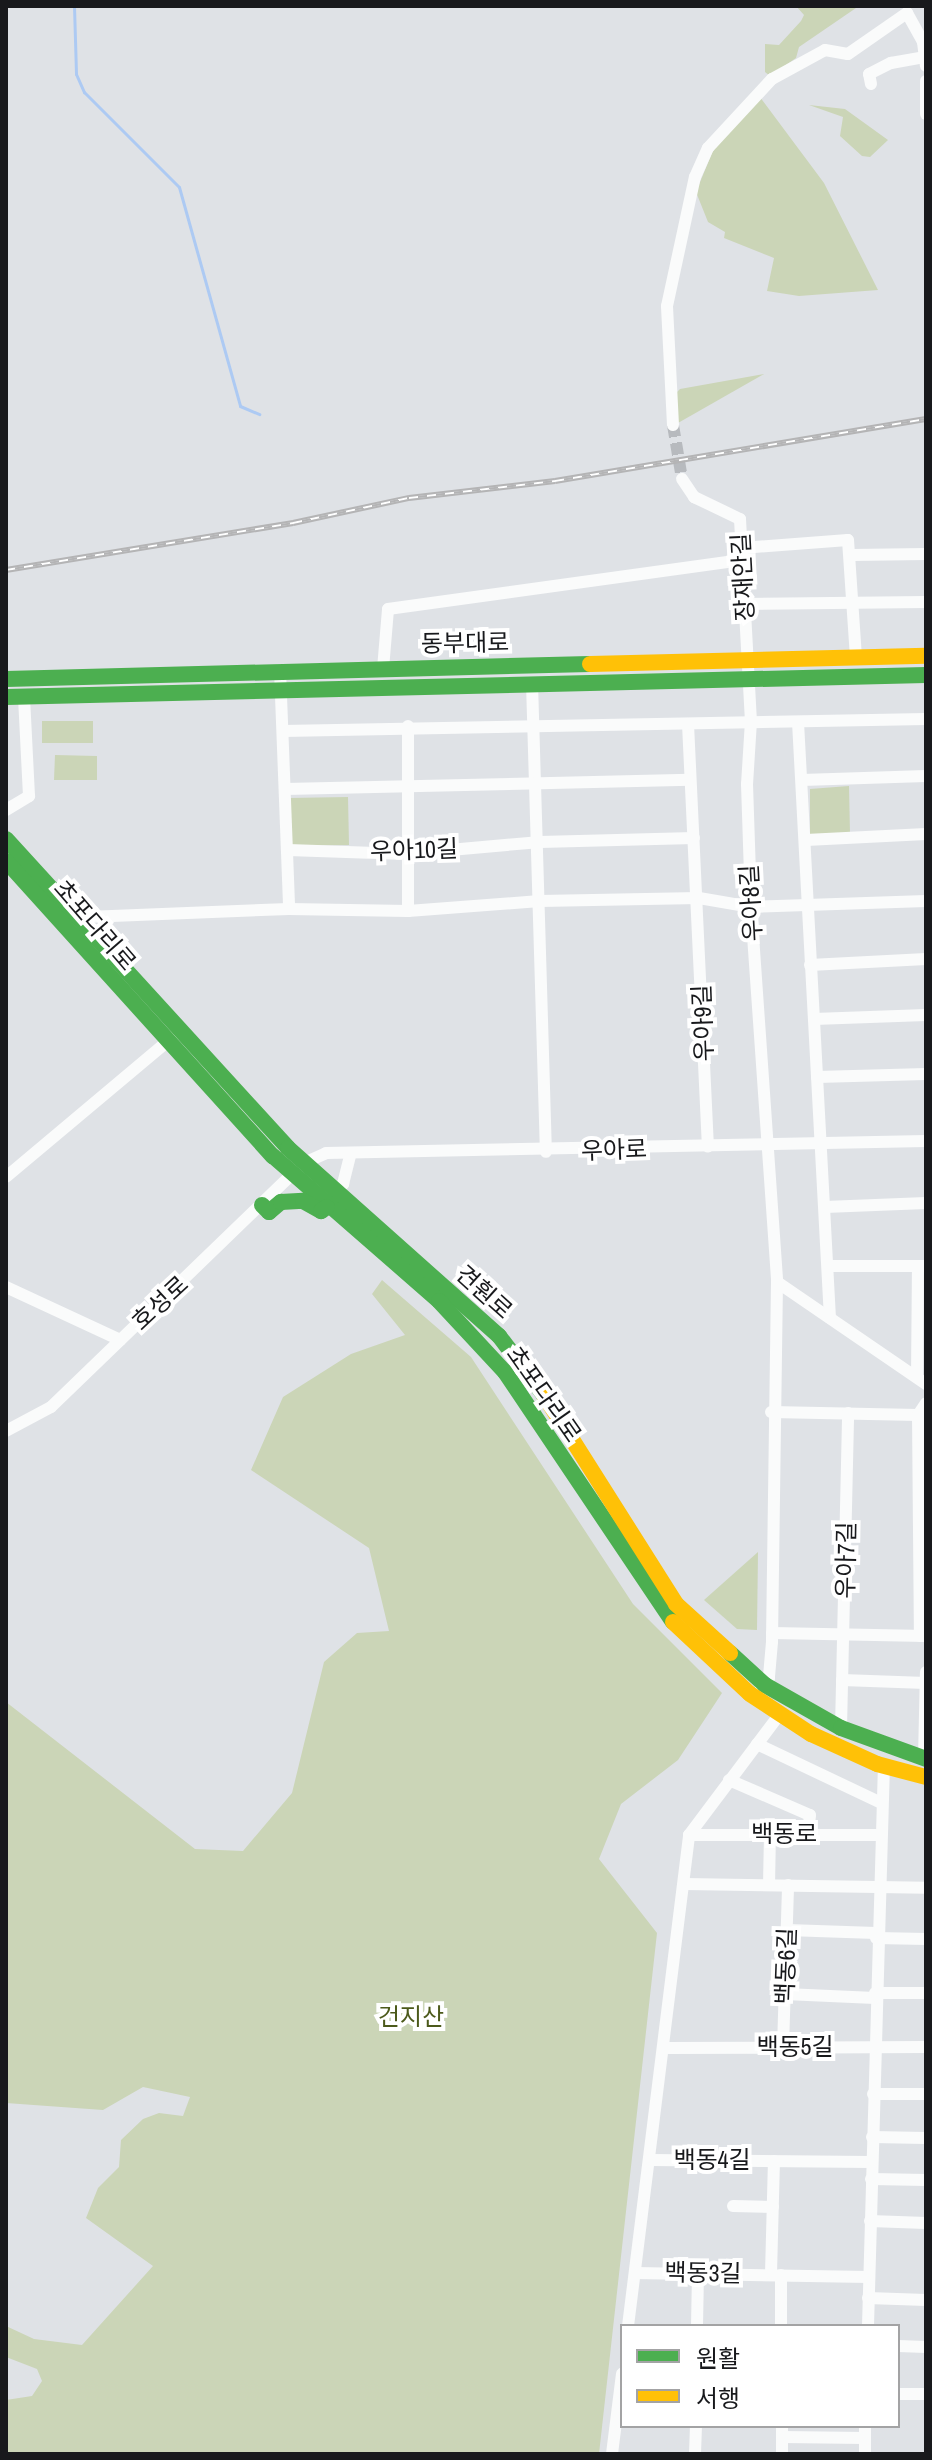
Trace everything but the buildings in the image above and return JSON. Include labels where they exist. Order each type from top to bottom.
[{"type":"main road","name":"동부대로","points":[[6,679],[926,656]]},
{"type":"main road","name":"동부대로","points":[[6,697],[926,675]]},
{"type":"main road","points":[[6,839],[11,863],[99,942],[173,1036],[299,1169]]},
{"type":"main road","name":"초포다리로","points":[[11,863],[173,1036]]},
{"type":"main road","name":"초포다리로","points":[[299,1169],[439,1301],[505,1372],[662,1612],[759,1690],[780,1714],[811,1734],[884,1765],[926,1777]]},
{"type":"main road","points":[[262,1205],[269,1212],[281,1202],[303,1201],[321,1211],[332,1198]]},
{"type":"main road","points":[[759,1690],[841,1728],[925,1759]]},
{"type":"street","points":[[673,425],[667,306],[695,177],[708,148],[772,79],[825,50],[848,54],[907,13],[925,62],[880,68],[869,74],[871,84]]},
{"type":"street","points":[[926,81],[926,114]]},
{"type":"street","name":"장재안길","points":[[682,479],[694,497],[740,519],[746,660]]},
{"type":"street","points":[[383,669],[388,609],[848,540],[852,555],[856,658]]},
{"type":"street","points":[[852,555],[926,554]]},
{"type":"street","points":[[745,604],[926,602]]},
{"type":"street","name":"우아8길","points":[[746,660],[751,721],[747,784],[751,907],[766,1145]]},
{"type":"street","points":[[280,670],[289,909]]},
{"type":"street","points":[[532,683],[540,842],[546,1152]]},
{"type":"street","points":[[6,810],[29,796],[24,696]]},
{"type":"street","points":[[283,731],[408,726],[926,719]]},
{"type":"street","points":[[798,722],[830,1318]]},
{"type":"street","name":"우아9길","points":[[688,724],[699,898],[708,1147]]},
{"type":"street","points":[[408,726],[410,786],[405,854],[408,911]]},
{"type":"street","points":[[802,780],[926,776]]},
{"type":"street","points":[[285,789],[690,780]]},
{"type":"street","points":[[806,840],[926,834]]},
{"type":"street","name":"우아10길","points":[[288,850],[405,854],[540,842],[694,838]]},
{"type":"street","points":[[80,922],[87,917],[289,909],[408,911],[540,901],[617,899],[699,898],[751,907],[926,901]]},
{"type":"street","points":[[99,942],[117,918]]},
{"type":"street","points":[[810,965],[926,959]]},
{"type":"street","points":[[814,1019],[926,1015]]},
{"type":"street","points":[[6,1177],[173,1036]]},
{"type":"street","points":[[817,1077],[926,1074]]},
{"type":"street","name":"우아로","points":[[299,1169],[326,1153],[546,1152],[926,1141]]},
{"type":"street","points":[[759,1690],[772,1633],[771,1412],[777,1282],[766,1145]]},
{"type":"street","points":[[332,1198],[343,1184],[351,1153]]},
{"type":"street","name":"호성로","points":[[6,1431],[51,1407],[299,1169]]},
{"type":"street","points":[[825,1207],[926,1203]]},
{"type":"street","points":[[828,1266],[922,1266],[922,1380]]},
{"type":"street","points":[[777,1282],[922,1380]]},
{"type":"street","points":[[6,1287],[120,1340]]},
{"type":"street","points":[[841,1728],[844,1634],[923,1636],[918,1415],[926,1403]]},
{"type":"street","points":[[771,1412],[918,1415]]},
{"type":"street","name":"우아7길","points":[[772,1633],[844,1634],[848,1413]]},
{"type":"street","points":[[925,1759],[926,1672]]},
{"type":"street","points":[[842,1680],[926,1683]]},
{"type":"street","points":[[628,2324],[665,2048],[689,1835],[780,1714]]},
{"type":"street","points":[[757,1744],[879,1802]]},
{"type":"street","points":[[868,2324],[879,1802],[884,1765]]},
{"type":"street","points":[[729,1780],[810,1815],[808,1833]]},
{"type":"street","points":[[769,1885],[770,1833]]},
{"type":"street","name":"백동로","points":[[689,1835],[879,1835]]},
{"type":"street","points":[[684,1884],[926,1888]]},
{"type":"street","name":"백동6길","points":[[783,2047],[788,1885]]},
{"type":"street","points":[[787,1930],[926,1939]]},
{"type":"street","points":[[785,1994],[875,1996],[926,1993]]},
{"type":"street","name":"백동5길","points":[[665,2048],[926,2047]]},
{"type":"street","points":[[873,2094],[926,2094]]},
{"type":"street","points":[[872,2137],[926,2138]]},
{"type":"street","name":"백동4길","points":[[650,2160],[871,2162]]},
{"type":"street","name":"백동4길","points":[[773,2207],[774,2161]]},
{"type":"street","points":[[871,2179],[926,2180]]},
{"type":"street","points":[[733,2206],[773,2207]]},
{"type":"street","name":"백동3길","points":[[773,2207],[781,2324]]},
{"type":"street","points":[[870,2221],[926,2223]]},
{"type":"street","name":"백동3길","points":[[635,2273],[869,2277]]},
{"type":"street","points":[[697,2324],[698,2273]]},
{"type":"street","points":[[868,2298],[926,2300]]},
{"type":"street","points":[[900,2346],[926,2347]]},
{"type":"street","points":[[612,2454],[620,2390]]},
{"type":"street","points":[[900,2394],[926,2394]]},
{"type":"street","points":[[695,2454],[696,2428]]},
{"type":"street","points":[[782,2454],[782,2431],[865,2432],[865,2454]]},
{"type":"green space","points":[[796,6],[856,8],[799,47],[796,58],[770,76],[765,72],[765,44],[779,45],[801,21],[804,15]]},
{"type":"green space","points":[[760,97],[824,183],[878,290],[799,296],[767,291],[774,258],[724,238],[725,232],[708,222],[696,192],[714,148]]},
{"type":"green space","points":[[809,105],[845,109],[888,140],[870,157],[862,156],[840,136],[843,117]]},
{"type":"green space","points":[[764,374],[678,423],[676,393],[680,389]]},
{"type":"green space","points":[[42,721],[93,721],[93,743],[42,743]]},
{"type":"green space","points":[[55,755],[97,756],[97,780],[54,780]]},
{"type":"green space","points":[[849,786],[850,834],[810,836],[810,789]]},
{"type":"green space","points":[[348,797],[349,845],[290,846],[289,798]]},
{"type":"green space","name":"건지산","points":[[382,1280],[471,1357],[633,1604],[722,1693],[678,1760],[621,1804],[599,1859],[657,1933],[599,2454],[6,2454],[6,2400],[32,2396],[42,2381],[37,2369],[6,2357],[6,2326],[34,2339],[82,2345],[153,2266],[86,2218],[98,2188],[119,2167],[121,2140],[143,2119],[159,2113],[183,2116],[190,2097],[143,2087],[103,2110],[6,2103],[6,1702],[195,1849],[243,1851],[292,1793],[324,1662],[357,1633],[389,1631],[369,1548],[251,1470],[283,1397],[351,1354],[405,1335],[372,1294]]},
{"type":"green space","points":[[758,1552],[757,1630],[737,1629],[704,1600]]},
{"type":"waterway","points":[[74,6],[76,74],[84,92],[179,187],[240,406],[259,414]]},
{"type":"tunnel","points":[[673,425],[682,479]]},
{"type":"railway","points":[[6,570],[293,523],[409,498],[555,481],[926,419]]},
{"type":"traffic: fast","points":[[6,679],[590,664]]},
{"type":"traffic: fast","points":[[6,697],[926,675]]},
{"type":"traffic: fast","points":[[6,839],[288,1148],[499,1336],[544,1395]]},
{"type":"traffic: fast","points":[[6,861],[273,1156],[439,1301],[505,1372],[673,1622]]},
{"type":"traffic: fast","points":[[262,1205],[269,1212],[281,1202],[303,1201],[321,1211],[327,1207]]},
{"type":"traffic: fast","points":[[730,1653],[765,1685],[841,1728],[926,1759]]},
{"type":"traffic: slow","points":[[590,664],[926,656]]},
{"type":"traffic: slow","points":[[544,1395],[676,1604],[730,1653]]},
{"type":"traffic: slow","points":[[673,1622],[750,1694],[811,1734],[877,1764],[926,1777]]}]
